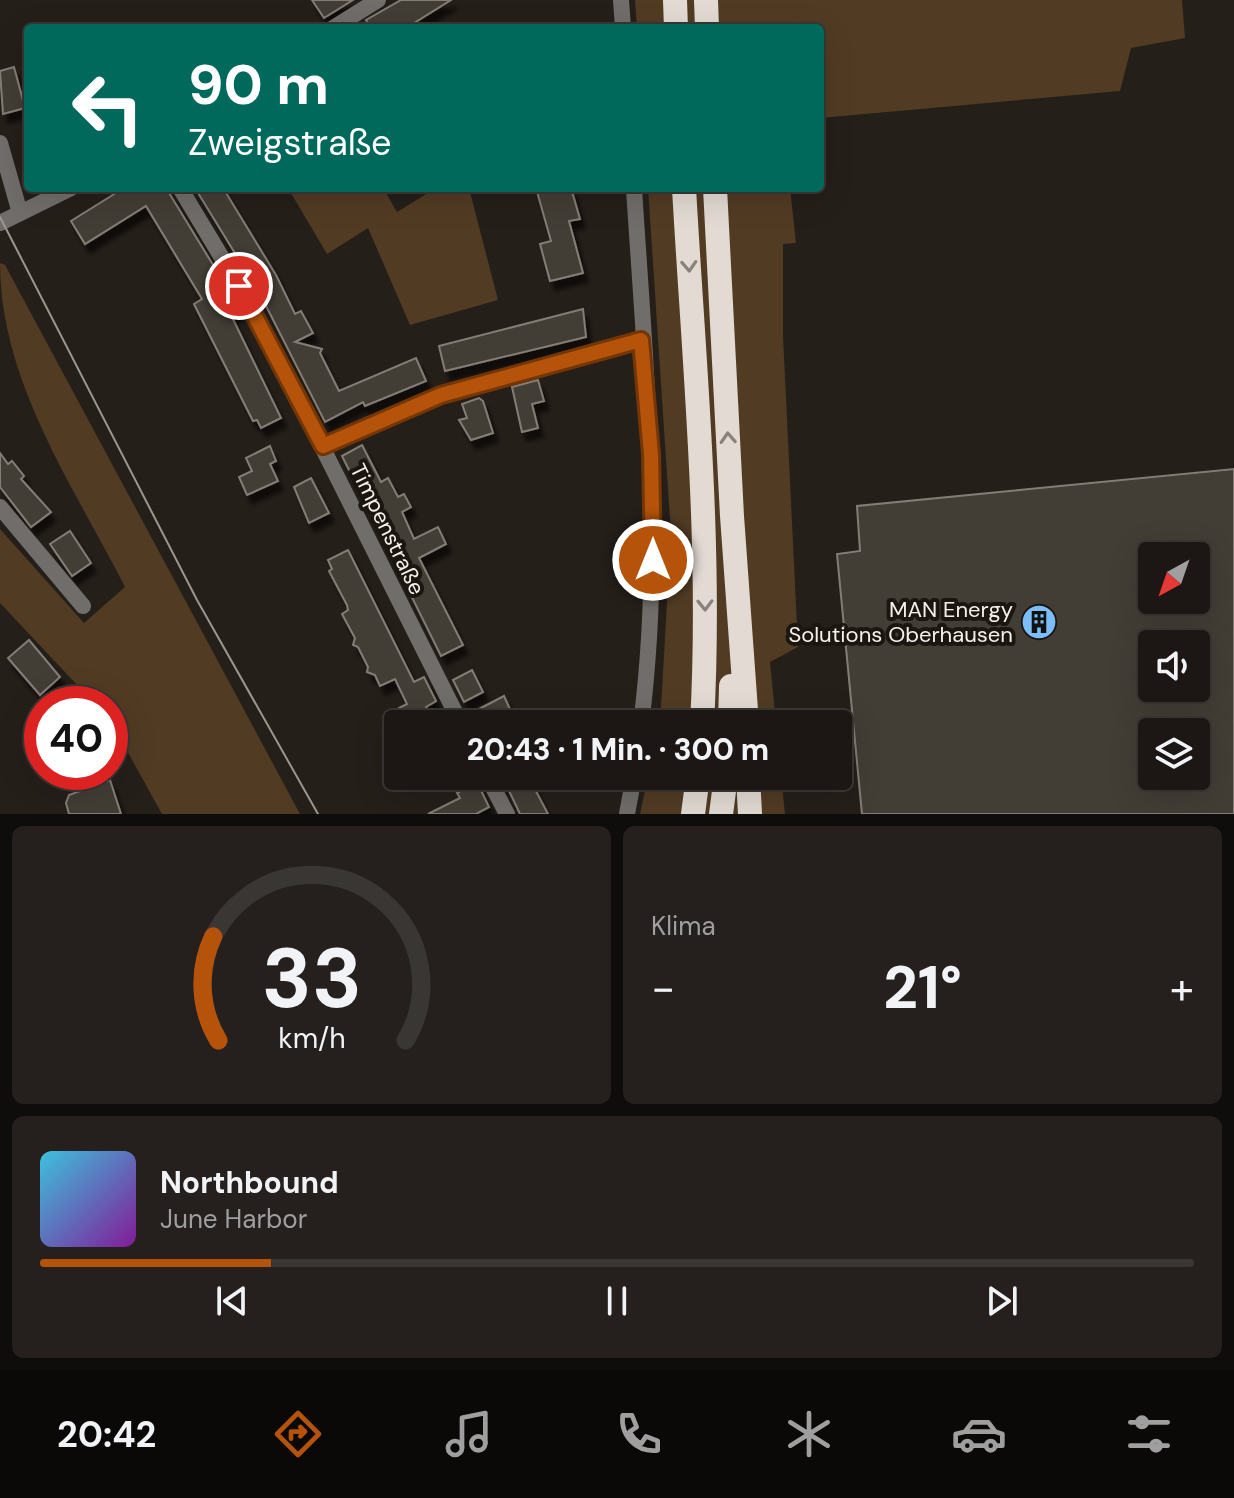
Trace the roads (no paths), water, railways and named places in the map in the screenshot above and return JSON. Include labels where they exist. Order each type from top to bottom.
[{"type":"highway","points":[[675,0],[676,24]]},
{"type":"highway","points":[[706,0],[707,24]]},
{"type":"highway","points":[[684,192],[704,527],[706,642],[703,710]]},
{"type":"highway","points":[[715,192],[732,516],[746,710]]},
{"type":"highway","points":[[730,710],[732,516]]},
{"type":"highway","points":[[693,814],[696,790]]},
{"type":"highway","points":[[721,814],[724,790]]},
{"type":"highway","points":[[749,790],[750,814]]},
{"type":"street","points":[[339,24],[378,0]]},
{"type":"street","points":[[621,0],[623,24]]},
{"type":"street","points":[[0,143],[20,213]]},
{"type":"street","points":[[0,223],[63,192]]},
{"type":"street","name":"Timpenstraße","points":[[182,192],[254,311],[454,710]]},
{"type":"street","points":[[634,192],[653,529],[652,608],[642,710]]},
{"type":"street","points":[[323,446],[441,395],[641,340]]},
{"type":"street","points":[[0,507],[83,606]]},
{"type":"street","points":[[494,790],[507,814]]},
{"type":"street","points":[[627,814],[631,790]]},
{"type":"tram line","points":[[0,217],[197,600],[318,814]]},
{"type":"place","name":"MAN Energy Solutions Oberhausen","points":[[1039,622]]}]
